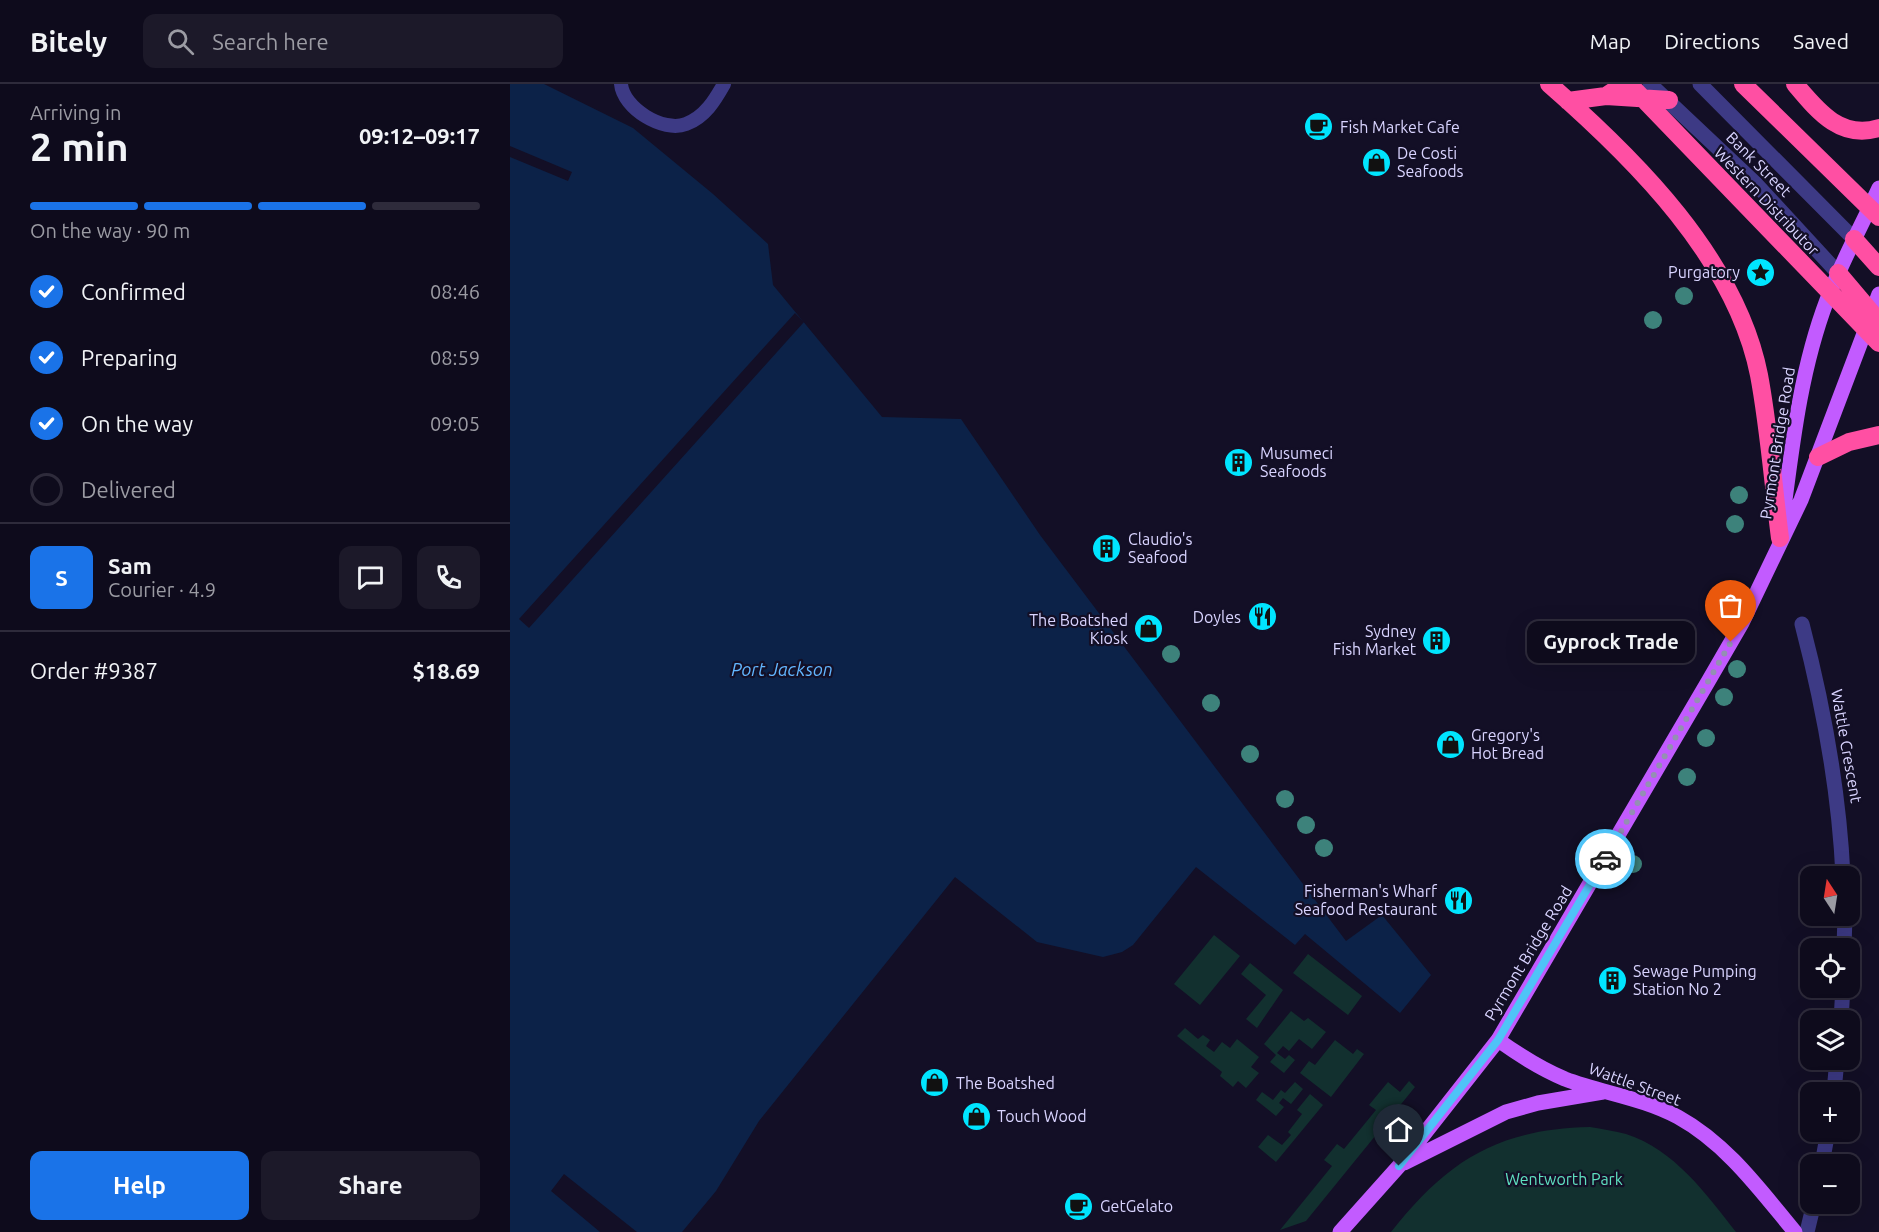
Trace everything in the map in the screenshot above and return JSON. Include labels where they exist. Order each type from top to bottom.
[{"type":"highway","points":[[1550,84],[1675,209],[1720,274],[1739,315],[1759,373],[1780,538]]},
{"type":"highway","points":[[1606,96],[1623,84]]},
{"type":"highway","name":"Western Distributor","points":[[1629,84],[1879,343]]},
{"type":"highway","points":[[1743,84],[1879,217]]},
{"type":"highway","points":[[1795,84],[1825,119],[1841,127],[1858,131],[1879,128]]},
{"type":"highway","points":[[1568,101],[1606,96],[1669,100]]},
{"type":"highway","points":[[1854,239],[1879,267]]},
{"type":"highway","points":[[1838,273],[1871,312],[1879,329]]},
{"type":"highway","points":[[1818,457],[1849,442],[1879,435]]},
{"type":"main road","name":"Pyrmont Bridge Road","points":[[1780,538],[1802,388],[1812,345],[1838,273],[1879,188]]},
{"type":"main road","name":"Pyrmont Bridge Road","points":[[1340,1232],[1399,1166],[1498,1040],[1742,623],[1780,538],[1801,500],[1879,294]]},
{"type":"main road","name":"Wattle Street","points":[[1498,1040],[1544,1068],[1653,1107],[1701,1131],[1744,1171],[1795,1232]]},
{"type":"main road","points":[[1399,1166],[1506,1112],[1538,1103],[1606,1092]]},
{"type":"street","name":"Bank Street","points":[[1650,84],[1756,184],[1838,273]]},
{"type":"street","name":"Bank Street","points":[[1700,84],[1854,239]]},
{"type":"street","name":"Wattle Crescent","points":[[1802,624],[1823,705],[1840,814],[1843,866]]},
{"type":"street","points":[[1808,1232],[1812,1214]]},
{"type":"lane","points":[[621,84],[632,108],[658,123],[685,125],[711,108],[724,84]]},
{"type":"green space","points":[[1214,935],[1240,956],[1200,1005],[1174,984]]},
{"type":"green space","points":[[1308,954],[1362,996],[1348,1015],[1293,973]]},
{"type":"green space","points":[[1250,963],[1283,990],[1257,1028],[1246,1019],[1266,995],[1241,974]]},
{"type":"green space","points":[[1291,1011],[1304,1021],[1308,1018],[1326,1032],[1312,1049],[1299,1039],[1289,1051],[1283,1046],[1277,1053],[1285,1059],[1289,1055],[1295,1060],[1284,1073],[1270,1062],[1276,1055],[1264,1044]]},
{"type":"green space","points":[[1185,1028],[1198,1039],[1203,1035],[1210,1040],[1206,1046],[1214,1052],[1222,1042],[1230,1048],[1237,1039],[1259,1057],[1251,1067],[1259,1073],[1246,1088],[1238,1081],[1233,1087],[1220,1076],[1222,1072],[1177,1036]]},
{"type":"green space","points":[[1335,1040],[1353,1054],[1357,1049],[1364,1054],[1331,1097],[1300,1073],[1309,1061],[1315,1065]]},
{"type":"green space","points":[[1409,1081],[1415,1087],[1306,1221],[1280,1230],[1332,1166],[1324,1160],[1337,1144],[1344,1149],[1376,1110],[1369,1105],[1388,1082],[1400,1092]]},
{"type":"green space","points":[[1295,1082],[1303,1089],[1291,1104],[1283,1098],[1279,1103],[1284,1107],[1276,1116],[1256,1100],[1262,1092],[1273,1100],[1281,1090],[1285,1093]]},
{"type":"green space","points":[[1310,1094],[1323,1105],[1276,1162],[1258,1147],[1268,1135],[1282,1145],[1291,1135],[1288,1132],[1302,1114],[1297,1110]]},
{"type":"green space","name":"Wentworth Park","points":[[1590,1127],[1626,1134],[1659,1150],[1688,1175],[1736,1232],[1391,1232],[1433,1186],[1454,1168],[1477,1154],[1501,1142],[1528,1134]]},
{"type":"water","name":"Port Jackson","points":[[510,84],[544,84],[633,128],[713,194],[768,244],[773,285],[882,417],[961,419],[1040,535],[1346,941],[1382,915],[1431,975],[1400,1013],[1305,934],[1295,945],[1196,867],[1133,945],[1122,952],[1103,957],[1037,942],[955,877],[759,1121],[716,1191],[682,1232],[637,1232],[564,1174],[551,1191],[600,1232],[510,1232]]},
{"type":"pier","points":[[510,146],[572,172],[568,181],[510,157]]},
{"type":"pier","points":[[795,313],[804,322],[529,628],[519,619]]},
{"type":"way so far","points":[[1605,859],[1731,642]]},
{"type":"place","name":"Fish Market Cafe","points":[[1319,127]]},
{"type":"place","name":"De Costi Seafoods","points":[[1376,162]]},
{"type":"place","name":"Purgatory","points":[[1761,272]]},
{"type":"place","name":"Musumeci Seafoods","points":[[1239,462]]},
{"type":"place","name":"Claudio's Seafood","points":[[1107,548]]},
{"type":"place","name":"Doyles","points":[[1262,617]]},
{"type":"place","name":"The Boatshed Kiosk","points":[[1149,629]]},
{"type":"place","name":"Sydney Fish Market","points":[[1437,640]]},
{"type":"place","name":"Gyprock Trade","points":[[1731,642]]},
{"type":"place","name":"Gregory's Hot Bread","points":[[1450,744]]},
{"type":"place","name":"Fisherman's Wharf Seafood Restaurant","points":[[1458,900]]},
{"type":"place","name":"Sewage Pumping Station No 2","points":[[1612,980]]},
{"type":"place","name":"The Boatshed","points":[[935,1083]]},
{"type":"place","name":"Touch Wood","points":[[976,1116]]},
{"type":"place","name":"GetGelato","points":[[1079,1206]]},
{"type":"route","points":[[1399,1166],[1498,1040],[1605,859]]}]
